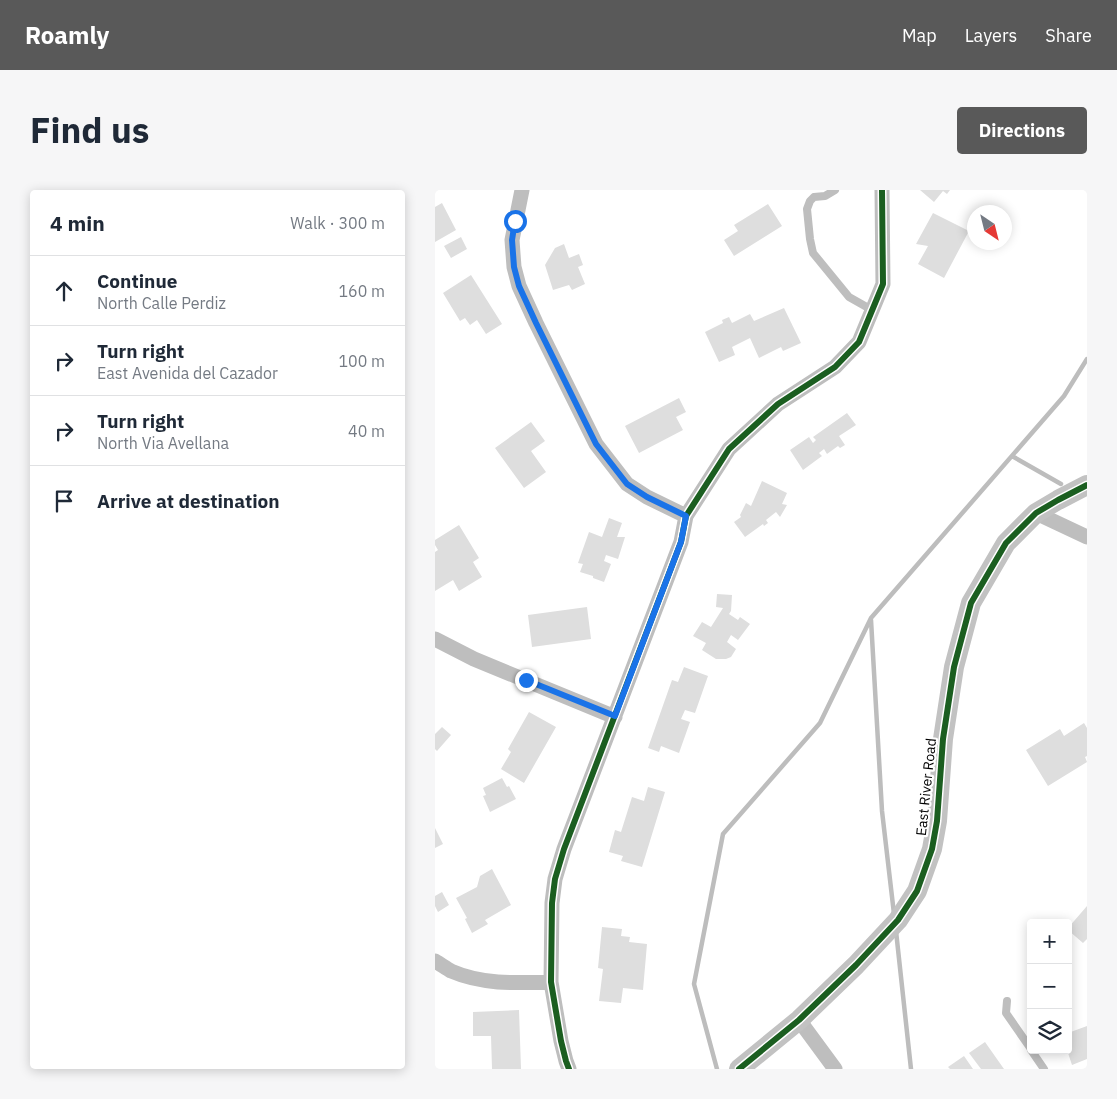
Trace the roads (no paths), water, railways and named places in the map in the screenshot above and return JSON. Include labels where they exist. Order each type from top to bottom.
[{"type":"street","points":[[522,190],[512,240],[514,267],[519,286],[596,444],[627,484],[647,497],[686,516]]},
{"type":"street","points":[[569,1069],[561,1041],[551,982],[551,931],[555,879],[564,849],[681,542],[686,516],[729,449],[778,404],[835,367],[859,342],[883,284],[882,190]]},
{"type":"street","name":"East River Road","points":[[739,1069],[799,1020],[857,965],[898,920],[917,892],[932,849],[937,821],[943,739],[954,667],[971,602],[1006,543],[1036,513],[1087,485]]},
{"type":"street","points":[[1036,513],[1087,537]]},
{"type":"street","points":[[435,639],[474,659],[615,716]]},
{"type":"street","points":[[435,961],[451,971],[477,979],[513,983],[551,982]]},
{"type":"street","points":[[799,1020],[835,1069]]},
{"type":"lane","points":[[835,190],[825,196],[815,197],[810,201],[807,209],[813,253],[849,297],[872,310]]},
{"type":"lane","points":[[1007,1001],[1006,1013],[1027,1044]]},
{"type":"lane","points":[[1034,1054],[1044,1069]]},
{"type":"waterway","points":[[717,1069],[694,984],[723,834],[820,723],[871,618],[1064,396],[1087,359]]},
{"type":"waterway","points":[[1012,456],[1061,484]]},
{"type":"waterway","points":[[871,620],[882,811],[894,914]]},
{"type":"waterway","points":[[896,931],[911,1069]]}]
